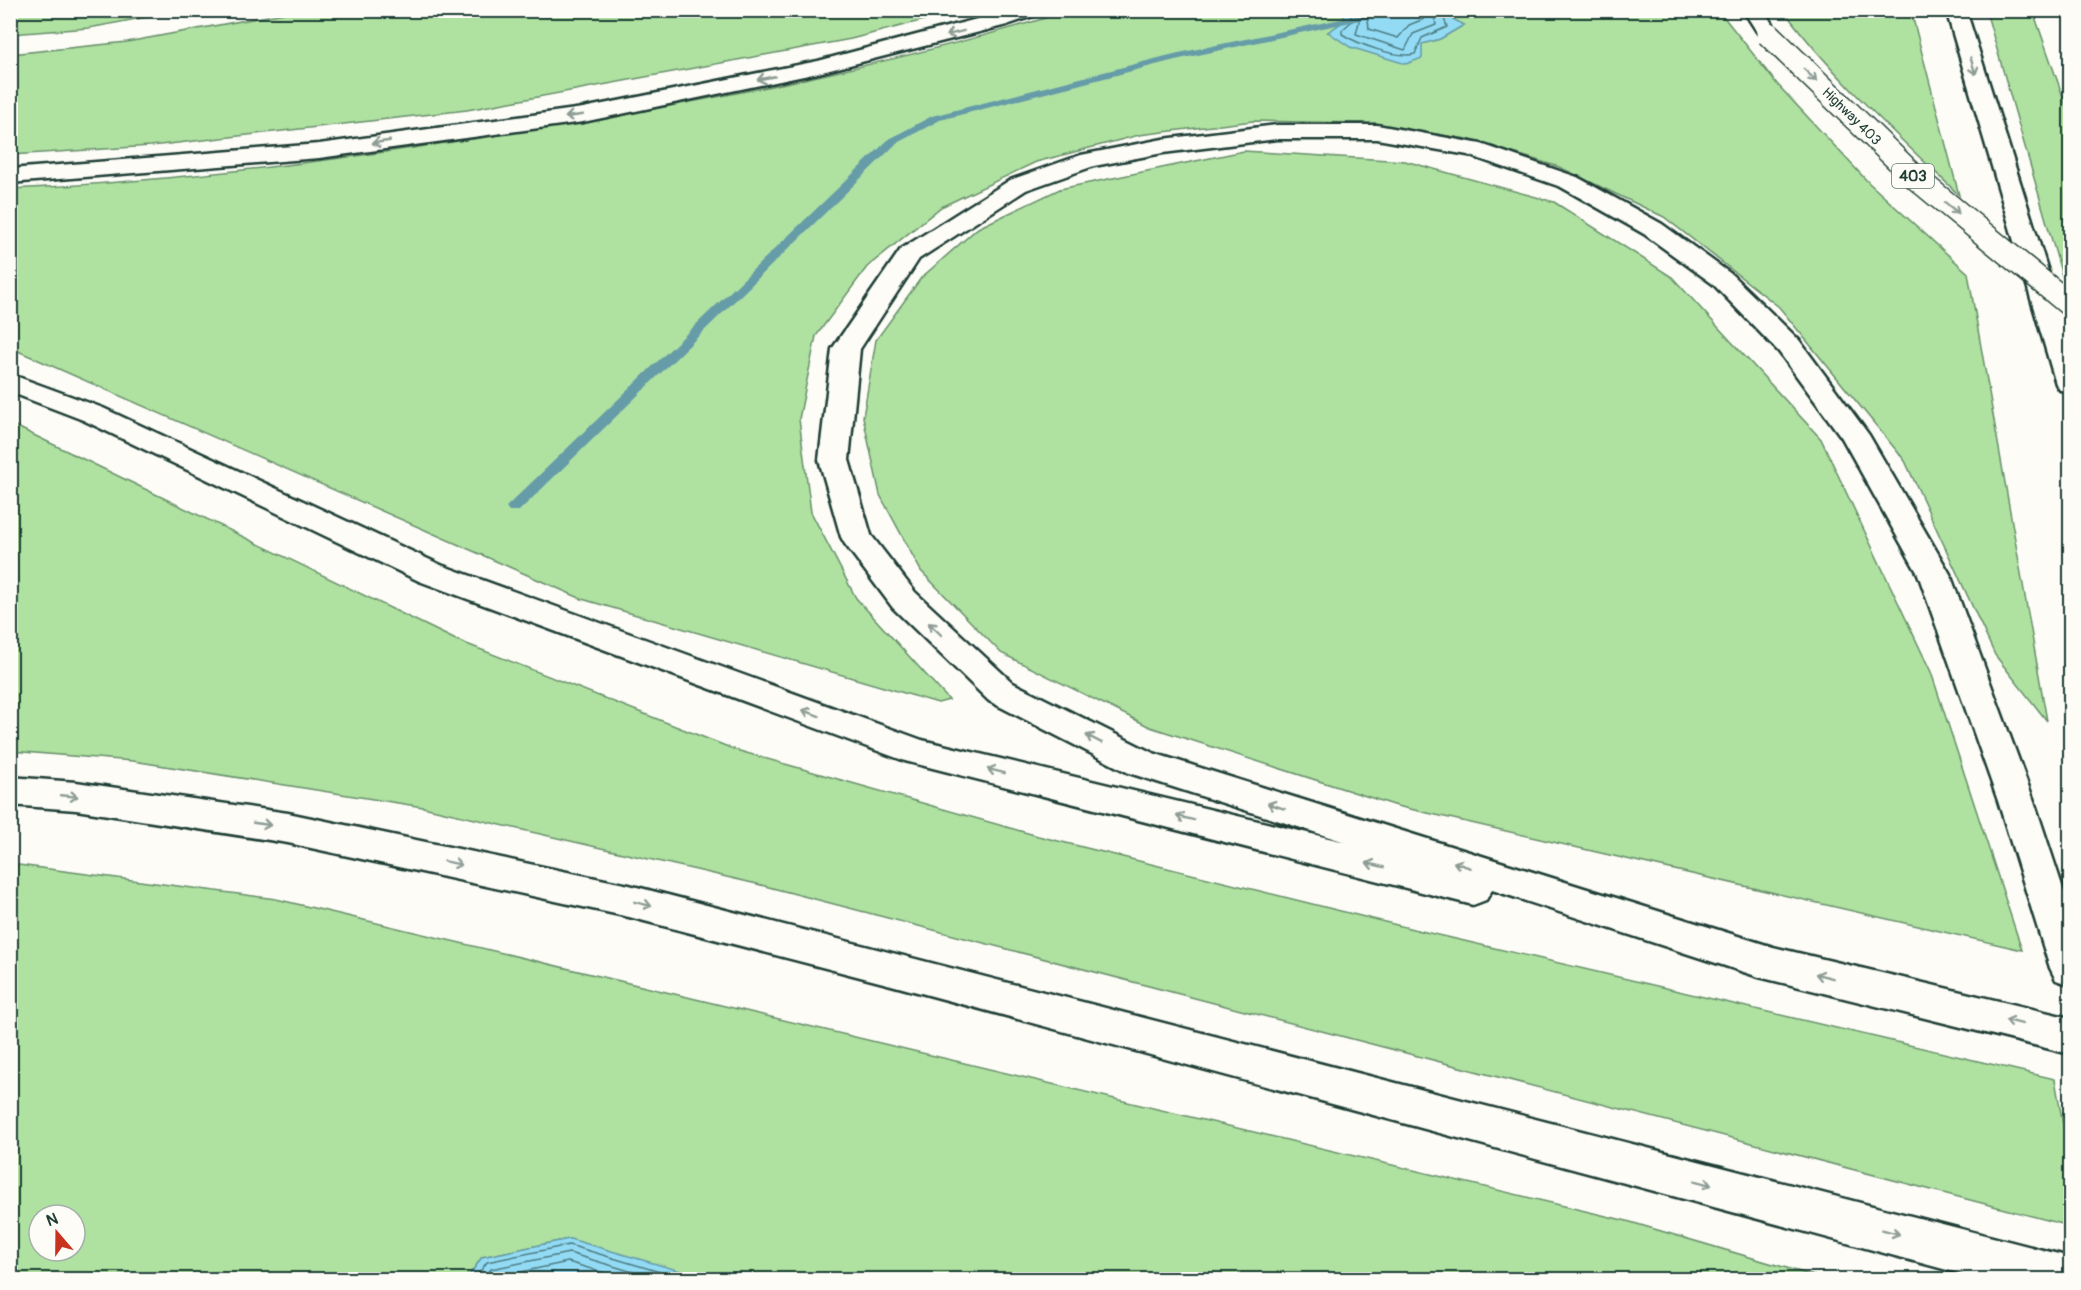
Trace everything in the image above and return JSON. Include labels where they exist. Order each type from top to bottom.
[{"type":"highway","points":[[10,176],[319,151],[583,115],[818,67],[1000,21],[1032,10]]},
{"type":"highway","name":"Highway 403","points":[[1753,10],[1768,34],[1917,179],[2070,304]]},
{"type":"highway","points":[[1956,10],[2070,384]]},
{"type":"highway","points":[[1778,965],[1142,763],[1001,692],[904,600],[856,537],[834,460],[846,349],[910,254],[1018,185],[1089,160],[1163,146],[1277,132],[1377,132],[1473,148],[1569,182],[1653,229],[1722,279],[1789,346],[1855,435],[1934,574],[2016,801],[2070,968]]},
{"type":"highway","points":[[10,382],[93,414],[430,573],[917,752],[2070,1036]]},
{"type":"highway","points":[[10,791],[76,796],[288,828],[629,901],[907,972],[2070,1280]]},
{"type":"green space","points":[[11,10],[179,11],[89,28],[11,34]]},
{"type":"green space","points":[[288,10],[959,11],[851,39],[467,110],[151,146],[11,155],[11,54],[127,42],[284,13]]},
{"type":"green space","points":[[1069,11],[1341,11],[1346,20],[1328,32],[1421,44],[1440,39],[1464,25],[1449,17],[1446,11],[1719,11],[1777,84],[1869,183],[1968,273],[2047,721],[1995,655],[1905,461],[1779,307],[1664,217],[1559,167],[1468,139],[1364,123],[1253,121],[1139,135],[1036,162],[941,207],[867,267],[816,336],[799,419],[811,512],[856,598],[949,700],[938,703],[582,599],[11,348],[10,189],[126,182],[299,164],[623,115],[848,70]]},
{"type":"green space","points":[[1784,11],[1911,11],[1959,195],[1846,84]]},
{"type":"green space","points":[[1986,11],[2033,11],[2070,117],[2070,290],[2065,286]]},
{"type":"green space","points":[[1244,151],[1405,161],[1554,202],[1672,277],[1821,439],[1931,672],[2022,950],[1397,806],[1150,727],[1001,653],[921,571],[880,495],[863,417],[876,340],[921,278],[978,228],[1060,189]]},
{"type":"green space","points":[[11,424],[454,639],[736,750],[1038,836],[1417,930],[2055,1079],[2070,1165],[2070,1226],[757,884],[423,807],[133,761],[11,751]]},
{"type":"green space","points":[[11,864],[276,899],[1627,1221],[1824,1279],[708,1280],[569,1239],[482,1257],[467,1279],[11,1280]]},
{"type":"water","points":[[1341,11],[1446,11],[1449,17],[1464,25],[1440,39],[1422,44],[1422,58],[1406,64],[1350,47],[1328,32],[1346,20]]},
{"type":"water","points":[[569,1239],[708,1279],[467,1279],[482,1257]]},
{"type":"waterway","points":[[514,507],[893,141],[936,118],[1174,57],[1401,10]]}]
